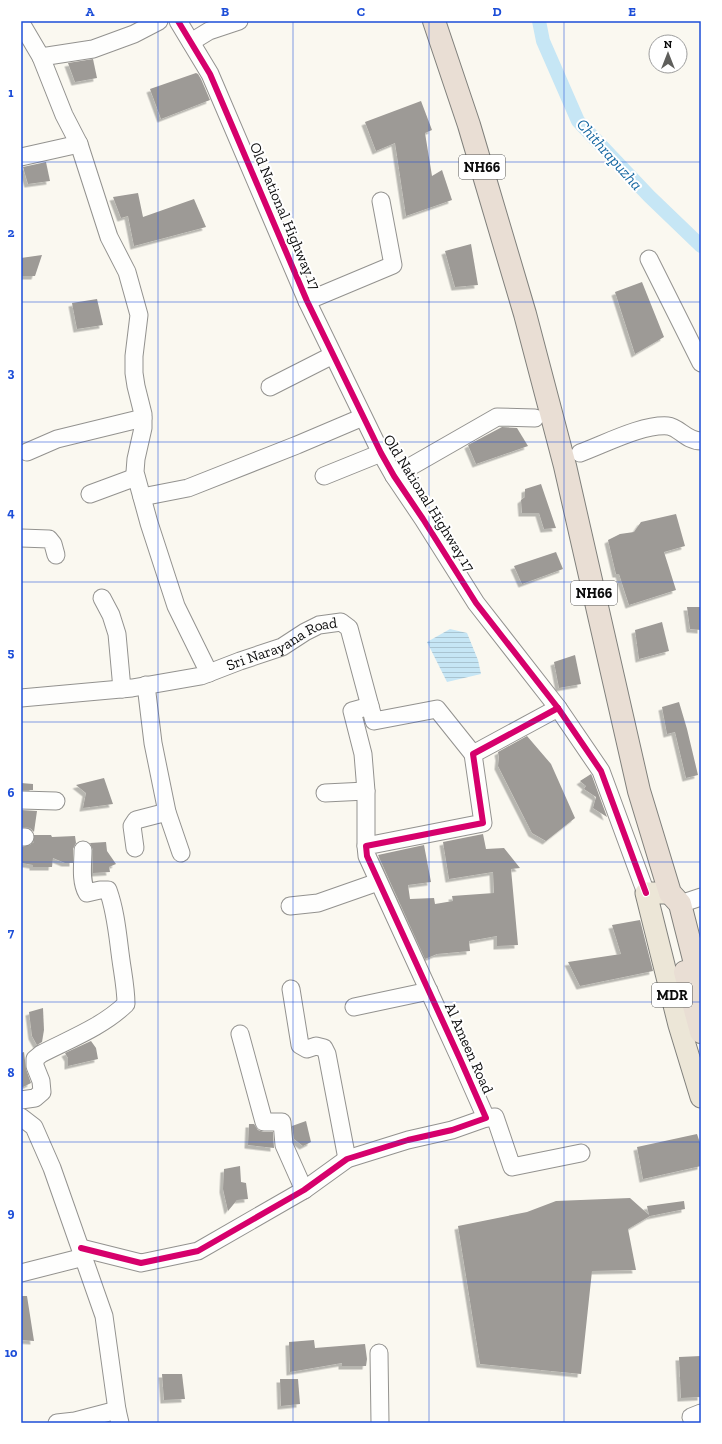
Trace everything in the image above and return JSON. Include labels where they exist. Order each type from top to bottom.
[{"type":"highway","name":"NH66","points":[[434,21],[469,124],[524,314],[565,466],[639,791],[675,899],[701,987]]},
{"type":"highway","name":"NH66","points":[[675,899],[667,907],[701,1032]]},
{"type":"main road","points":[[646,893],[675,899]]},
{"type":"main road","name":"Old National Highway 17","points":[[646,893],[679,1025],[701,1097]]},
{"type":"street","points":[[41,57],[93,49],[134,34],[159,21]]},
{"type":"street","name":"Old National Highway 17","points":[[178,21],[210,74],[307,301],[381,453],[394,476],[476,603],[558,708],[601,771],[646,893]]},
{"type":"street","points":[[191,42],[209,31],[240,21]]},
{"type":"street","points":[[21,23],[41,57],[64,115],[79,144],[109,236],[127,272],[139,315],[134,356],[134,373],[143,418],[136,459],[136,477],[151,530],[176,606],[208,673]]},
{"type":"street","points":[[21,157],[79,144]]},
{"type":"street","points":[[307,301],[393,265],[381,202]]},
{"type":"street","points":[[649,259],[701,363]]},
{"type":"street","points":[[270,387],[333,355]]},
{"type":"street","points":[[142,497],[188,488],[363,417]]},
{"type":"street","points":[[394,476],[497,417],[535,418]]},
{"type":"street","points":[[28,452],[57,440],[143,418]]},
{"type":"street","points":[[580,453],[652,426],[670,426],[693,441],[701,442]]},
{"type":"street","points":[[324,476],[381,453]]},
{"type":"street","points":[[90,494],[136,477]]},
{"type":"street","points":[[21,538],[49,539],[53,544],[56,555]]},
{"type":"street","points":[[102,598],[111,615],[117,634],[122,688]]},
{"type":"street","name":"Sri Narayana Road","points":[[21,698],[122,688],[201,676],[282,647],[319,625],[341,622],[349,628],[374,721],[437,709],[473,754]]},
{"type":"street","points":[[146,685],[153,743],[167,812],[181,854]]},
{"type":"street","name":"Al Ameen Road","points":[[82,1253],[141,1263],[198,1251],[304,1190],[347,1159],[408,1140],[452,1130],[486,1118],[367,856],[366,791],[363,754],[352,711],[370,706]]},
{"type":"street","points":[[366,846],[483,823],[473,754],[558,708]]},
{"type":"street","points":[[325,793],[366,791]]},
{"type":"street","points":[[21,800],[56,801]]},
{"type":"street","points":[[135,848],[132,826],[136,820],[167,812]]},
{"type":"street","points":[[21,1100],[35,1098],[42,1092],[41,1081],[35,1066],[35,1060],[48,1051],[101,1024],[118,1012],[126,1004],[126,989],[120,947],[111,900],[108,890],[87,893],[82,874],[83,850]]},
{"type":"street","points":[[290,906],[318,902],[378,882]]},
{"type":"street","points":[[675,899],[701,897]]},
{"type":"street","points":[[291,989],[300,1045],[307,1049],[316,1046],[324,1048],[327,1054],[347,1159]]},
{"type":"street","points":[[354,1007],[428,991]]},
{"type":"street","points":[[240,1034],[264,1122],[282,1122],[284,1145],[304,1190]]},
{"type":"street","points":[[21,1117],[34,1127],[52,1168],[104,1316],[118,1416],[57,1423]]},
{"type":"street","points":[[486,1118],[495,1117],[512,1167],[581,1153]]},
{"type":"street","points":[[21,1273],[82,1253]]},
{"type":"street","points":[[380,1353],[380,1423]]},
{"type":"street","points":[[694,1423],[691,1417],[701,1413]]},
{"type":"water","points":[[450,629],[467,633],[478,660],[481,674],[447,682],[427,642]]},
{"type":"building","points":[[93,59],[97,78],[75,82],[68,63]]},
{"type":"building","points":[[196,73],[201,79],[210,100],[161,119],[150,89]]},
{"type":"building","points":[[421,101],[432,130],[425,133],[432,176],[442,170],[452,200],[406,216],[395,143],[376,151],[365,122]]},
{"type":"building","points":[[46,162],[50,181],[28,184],[23,167]]},
{"type":"building","points":[[138,193],[143,217],[194,199],[206,227],[134,246],[128,216],[121,218],[113,197]]},
{"type":"building","points":[[471,244],[478,285],[455,287],[445,251]]},
{"type":"building","points":[[42,255],[35,276],[21,276],[21,258]]},
{"type":"building","points":[[642,282],[664,337],[635,354],[615,292]]},
{"type":"building","points":[[97,299],[103,325],[77,329],[72,303]]},
{"type":"building","points":[[502,427],[517,428],[528,446],[476,464],[468,445]]},
{"type":"building","points":[[541,484],[556,528],[544,529],[539,513],[522,513],[521,500],[525,497],[525,489]]},
{"type":"building","points":[[676,514],[685,546],[664,552],[676,590],[629,605],[619,574],[616,574],[608,540],[620,534],[634,532],[641,522]]},
{"type":"building","points":[[556,552],[563,569],[522,584],[514,566]]},
{"type":"building","points":[[687,607],[701,607],[701,630],[690,629]]},
{"type":"building","points":[[662,622],[669,651],[639,659],[635,630]]},
{"type":"building","points":[[575,655],[581,684],[559,688],[554,662]]},
{"type":"building","points":[[679,702],[698,775],[686,778],[675,732],[667,734],[662,707]]},
{"type":"building","points":[[527,736],[551,764],[575,818],[546,841],[532,833],[498,766],[498,752]]},
{"type":"building","points":[[591,774],[607,817],[593,808],[596,797],[584,789],[586,786],[580,781]]},
{"type":"building","points":[[104,778],[113,804],[83,808],[86,793],[76,785]]},
{"type":"building","points":[[21,783],[33,784],[33,790],[21,790]]},
{"type":"building","points":[[21,810],[37,811],[34,832],[30,828],[21,827]]},
{"type":"building","points":[[483,834],[486,849],[504,848],[520,868],[511,869],[518,945],[497,946],[497,936],[469,941],[470,951],[437,954],[425,959],[378,855],[424,845],[431,882],[408,885],[410,899],[434,898],[435,904],[453,901],[452,896],[494,893],[493,872],[449,879],[443,842]]},
{"type":"building","points":[[34,835],[51,835],[52,837],[75,836],[76,843],[73,849],[73,863],[65,863],[53,858],[52,867],[33,867],[33,865],[21,863],[21,847],[30,845],[34,842]]},
{"type":"building","points":[[106,842],[107,851],[116,864],[109,867],[110,872],[93,873],[93,850],[90,843]]},
{"type":"building","points":[[640,920],[653,971],[580,986],[568,962],[621,954],[612,925]]},
{"type":"building","points":[[43,1008],[44,1030],[42,1042],[37,1045],[32,1036],[29,1012]]},
{"type":"building","points":[[91,1041],[96,1048],[98,1059],[68,1066],[68,1058],[65,1053]]},
{"type":"building","points":[[24,1052],[26,1069],[31,1083],[21,1088],[21,1053]]},
{"type":"building","points":[[306,1121],[311,1142],[303,1146],[294,1139],[292,1126]]},
{"type":"building","points":[[249,1124],[254,1124],[258,1130],[264,1132],[273,1132],[274,1148],[248,1145]]},
{"type":"building","points":[[697,1134],[701,1146],[701,1166],[643,1179],[637,1147]]},
{"type":"building","points":[[240,1166],[241,1182],[246,1183],[248,1199],[237,1200],[228,1211],[223,1189],[224,1169]]},
{"type":"building","points":[[630,1198],[649,1215],[647,1206],[684,1201],[685,1209],[650,1216],[628,1229],[636,1270],[592,1271],[581,1374],[480,1364],[458,1226],[527,1212],[556,1201]]},
{"type":"building","points":[[21,1296],[27,1296],[34,1341],[21,1340]]},
{"type":"building","points":[[314,1340],[315,1348],[365,1344],[367,1359],[366,1366],[342,1366],[342,1363],[290,1372],[289,1342]]},
{"type":"building","points":[[701,1356],[701,1397],[681,1398],[679,1357]]},
{"type":"building","points":[[162,1374],[182,1374],[185,1399],[164,1400]]},
{"type":"building","points":[[280,1379],[298,1379],[300,1404],[281,1406]]},
{"type":"waterway","name":"Chithrapuzha","points":[[539,21],[543,41],[578,121],[649,196],[701,246]]},
{"type":"cycle path","points":[[178,21],[210,74],[307,301],[381,453],[394,476],[476,603],[558,708],[601,771],[646,893]]},
{"type":"cycle path","points":[[81,1248],[141,1263],[198,1251],[304,1190],[347,1159],[408,1140],[452,1130],[486,1118],[367,856],[366,846],[483,823],[473,754],[558,708]]}]
